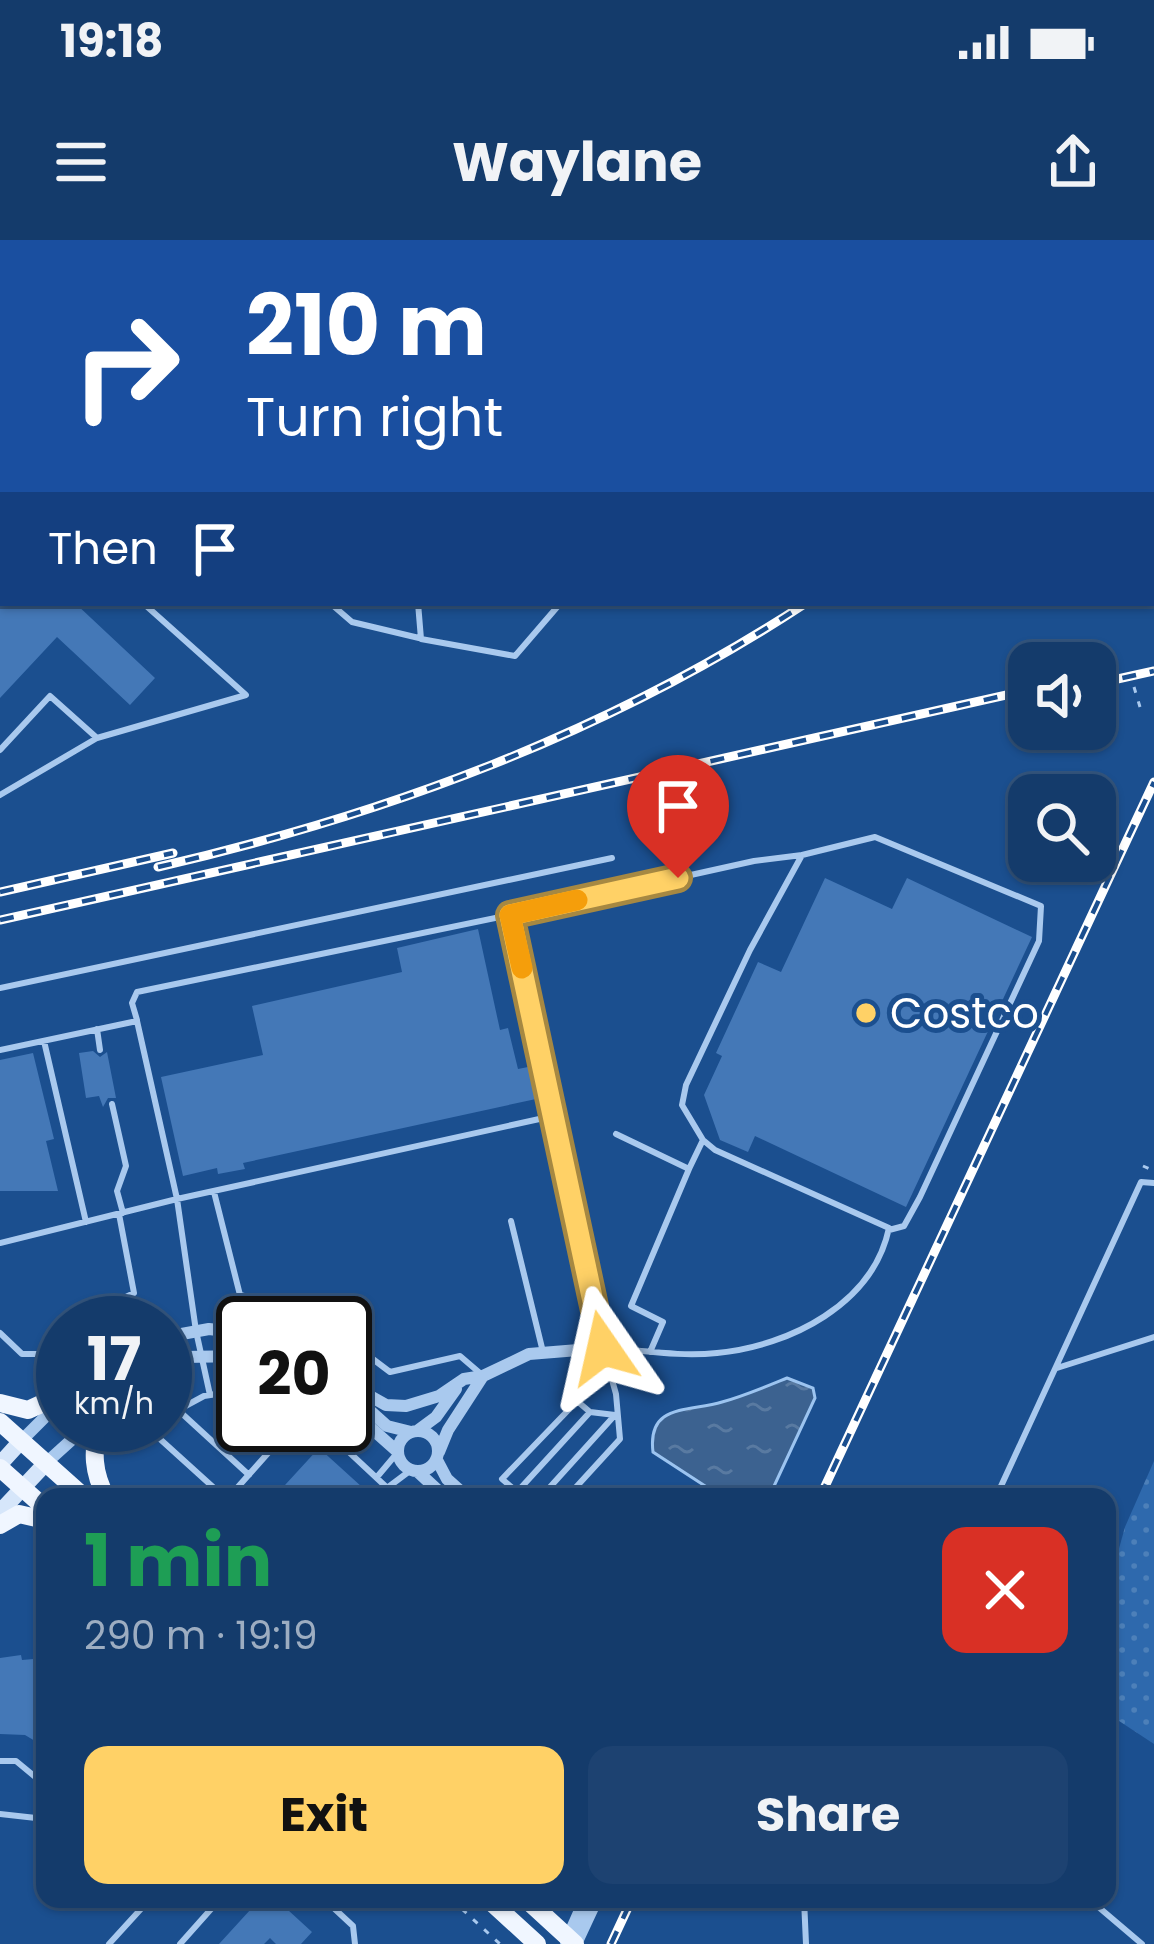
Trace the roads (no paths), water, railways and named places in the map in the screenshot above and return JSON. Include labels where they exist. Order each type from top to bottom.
[{"type":"main road","points":[[0,1403],[12,1409],[36,1407]]},
{"type":"main road","points":[[0,1422],[73,1488]]},
{"type":"main road","points":[[21,1441],[0,1466],[36,1500]]},
{"type":"main road","points":[[92,1452],[102,1488]]},
{"type":"main road","points":[[0,1512],[46,1463]]},
{"type":"main road","points":[[0,1526],[19,1514],[36,1518]]},
{"type":"main road","points":[[498,1908],[537,1944]]},
{"type":"main road","points":[[536,1908],[576,1944]]},
{"type":"street","points":[[192,1332],[216,1332]]},
{"type":"street","points":[[372,1398],[406,1406],[439,1396],[464,1378],[483,1376],[505,1363],[542,1352],[603,1348]]},
{"type":"street","points":[[192,1357],[216,1356]]},
{"type":"street","points":[[414,1471],[429,1468],[437,1457],[448,1430],[483,1376]]},
{"type":"street","points":[[398,1452],[401,1440],[436,1417],[464,1378]]},
{"type":"street","points":[[372,1411],[387,1426],[433,1438],[447,1479],[457,1488]]},
{"type":"street","points":[[21,1441],[36,1425]]},
{"type":"street","points":[[372,1429],[398,1452],[402,1463],[434,1488]]},
{"type":"street","points":[[46,1463],[58,1452]]},
{"type":"street","points":[[566,1944],[581,1908]]},
{"type":"street","points":[[576,1944],[593,1908]]},
{"type":"lane","points":[[0,795],[97,738],[247,695],[145,606]]},
{"type":"lane","points":[[333,606],[352,622],[515,656],[558,606]]},
{"type":"lane","points":[[418,606],[421,639]]},
{"type":"lane","points":[[0,750],[50,696],[97,738]]},
{"type":"lane","points":[[210,1395],[178,1199],[132,1003],[137,992],[875,837],[1041,906],[1039,941],[904,1226],[888,1230],[715,1150],[703,1140],[682,1105],[686,1085],[750,950],[802,855]]},
{"type":"lane","points":[[0,988],[612,858]]},
{"type":"lane","points":[[510,915],[616,1394],[620,1439],[575,1488]]},
{"type":"lane","points":[[0,1050],[137,1021]]},
{"type":"lane","points":[[97,1029],[100,1050]]},
{"type":"lane","points":[[44,1040],[86,1222]]},
{"type":"lane","points":[[112,1104],[126,1166],[117,1191],[134,1293],[128,1296]]},
{"type":"lane","points":[[0,1243],[553,1116]]},
{"type":"lane","points":[[616,1134],[689,1169]]},
{"type":"lane","points":[[650,1352],[664,1322],[631,1306],[703,1140]]},
{"type":"lane","points":[[1000,1488],[1142,1183],[1154,1183]]},
{"type":"lane","points":[[214,1192],[240,1295],[244,1296]]},
{"type":"lane","points":[[511,1220],[542,1352]]},
{"type":"lane","points":[[603,1348],[719,1353],[780,1338],[864,1284],[881,1257],[888,1230]]},
{"type":"lane","points":[[0,1334],[22,1354],[36,1354]]},
{"type":"lane","points":[[1057,1368],[1154,1336]]},
{"type":"lane","points":[[372,1358],[390,1372],[460,1355],[483,1376]]},
{"type":"lane","points":[[192,1403],[216,1394]]},
{"type":"lane","points":[[513,1488],[502,1479],[578,1401],[590,1412],[615,1415]]},
{"type":"lane","points":[[525,1488],[590,1412]]},
{"type":"lane","points":[[549,1488],[615,1415]]},
{"type":"lane","points":[[192,1423],[249,1475]]},
{"type":"lane","points":[[175,1452],[216,1488]]},
{"type":"lane","points":[[235,1488],[269,1452]]},
{"type":"lane","points":[[349,1452],[387,1488],[414,1471]]},
{"type":"lane","points":[[376,1478],[398,1452]]},
{"type":"lane","points":[[0,1761],[16,1761],[36,1778]]},
{"type":"lane","points":[[0,1814],[36,1818]]},
{"type":"lane","points":[[109,1944],[142,1908]]},
{"type":"lane","points":[[180,1944],[212,1908]]},
{"type":"lane","points":[[334,1908],[353,1926],[355,1944]]},
{"type":"lane","points":[[804,1908],[806,1944]]},
{"type":"lane","points":[[1100,1908],[1142,1944]]},
{"type":"water","points":[[787,1378],[813,1388],[815,1398],[773,1488],[708,1488],[653,1452],[653,1436],[663,1417],[730,1400]]},
{"type":"railway","points":[[158,867],[328,822],[494,764],[654,692],[801,606]]},
{"type":"railway","points":[[1116,679],[1154,671]]},
{"type":"railway","points":[[0,920],[1008,695]]},
{"type":"railway","points":[[824,1488],[1154,782]]},
{"type":"railway","points":[[0,892],[173,853]]},
{"type":"railway","points":[[611,1944],[628,1908]]},
{"type":"place","name":"Costco","points":[[866,1013]]}]
